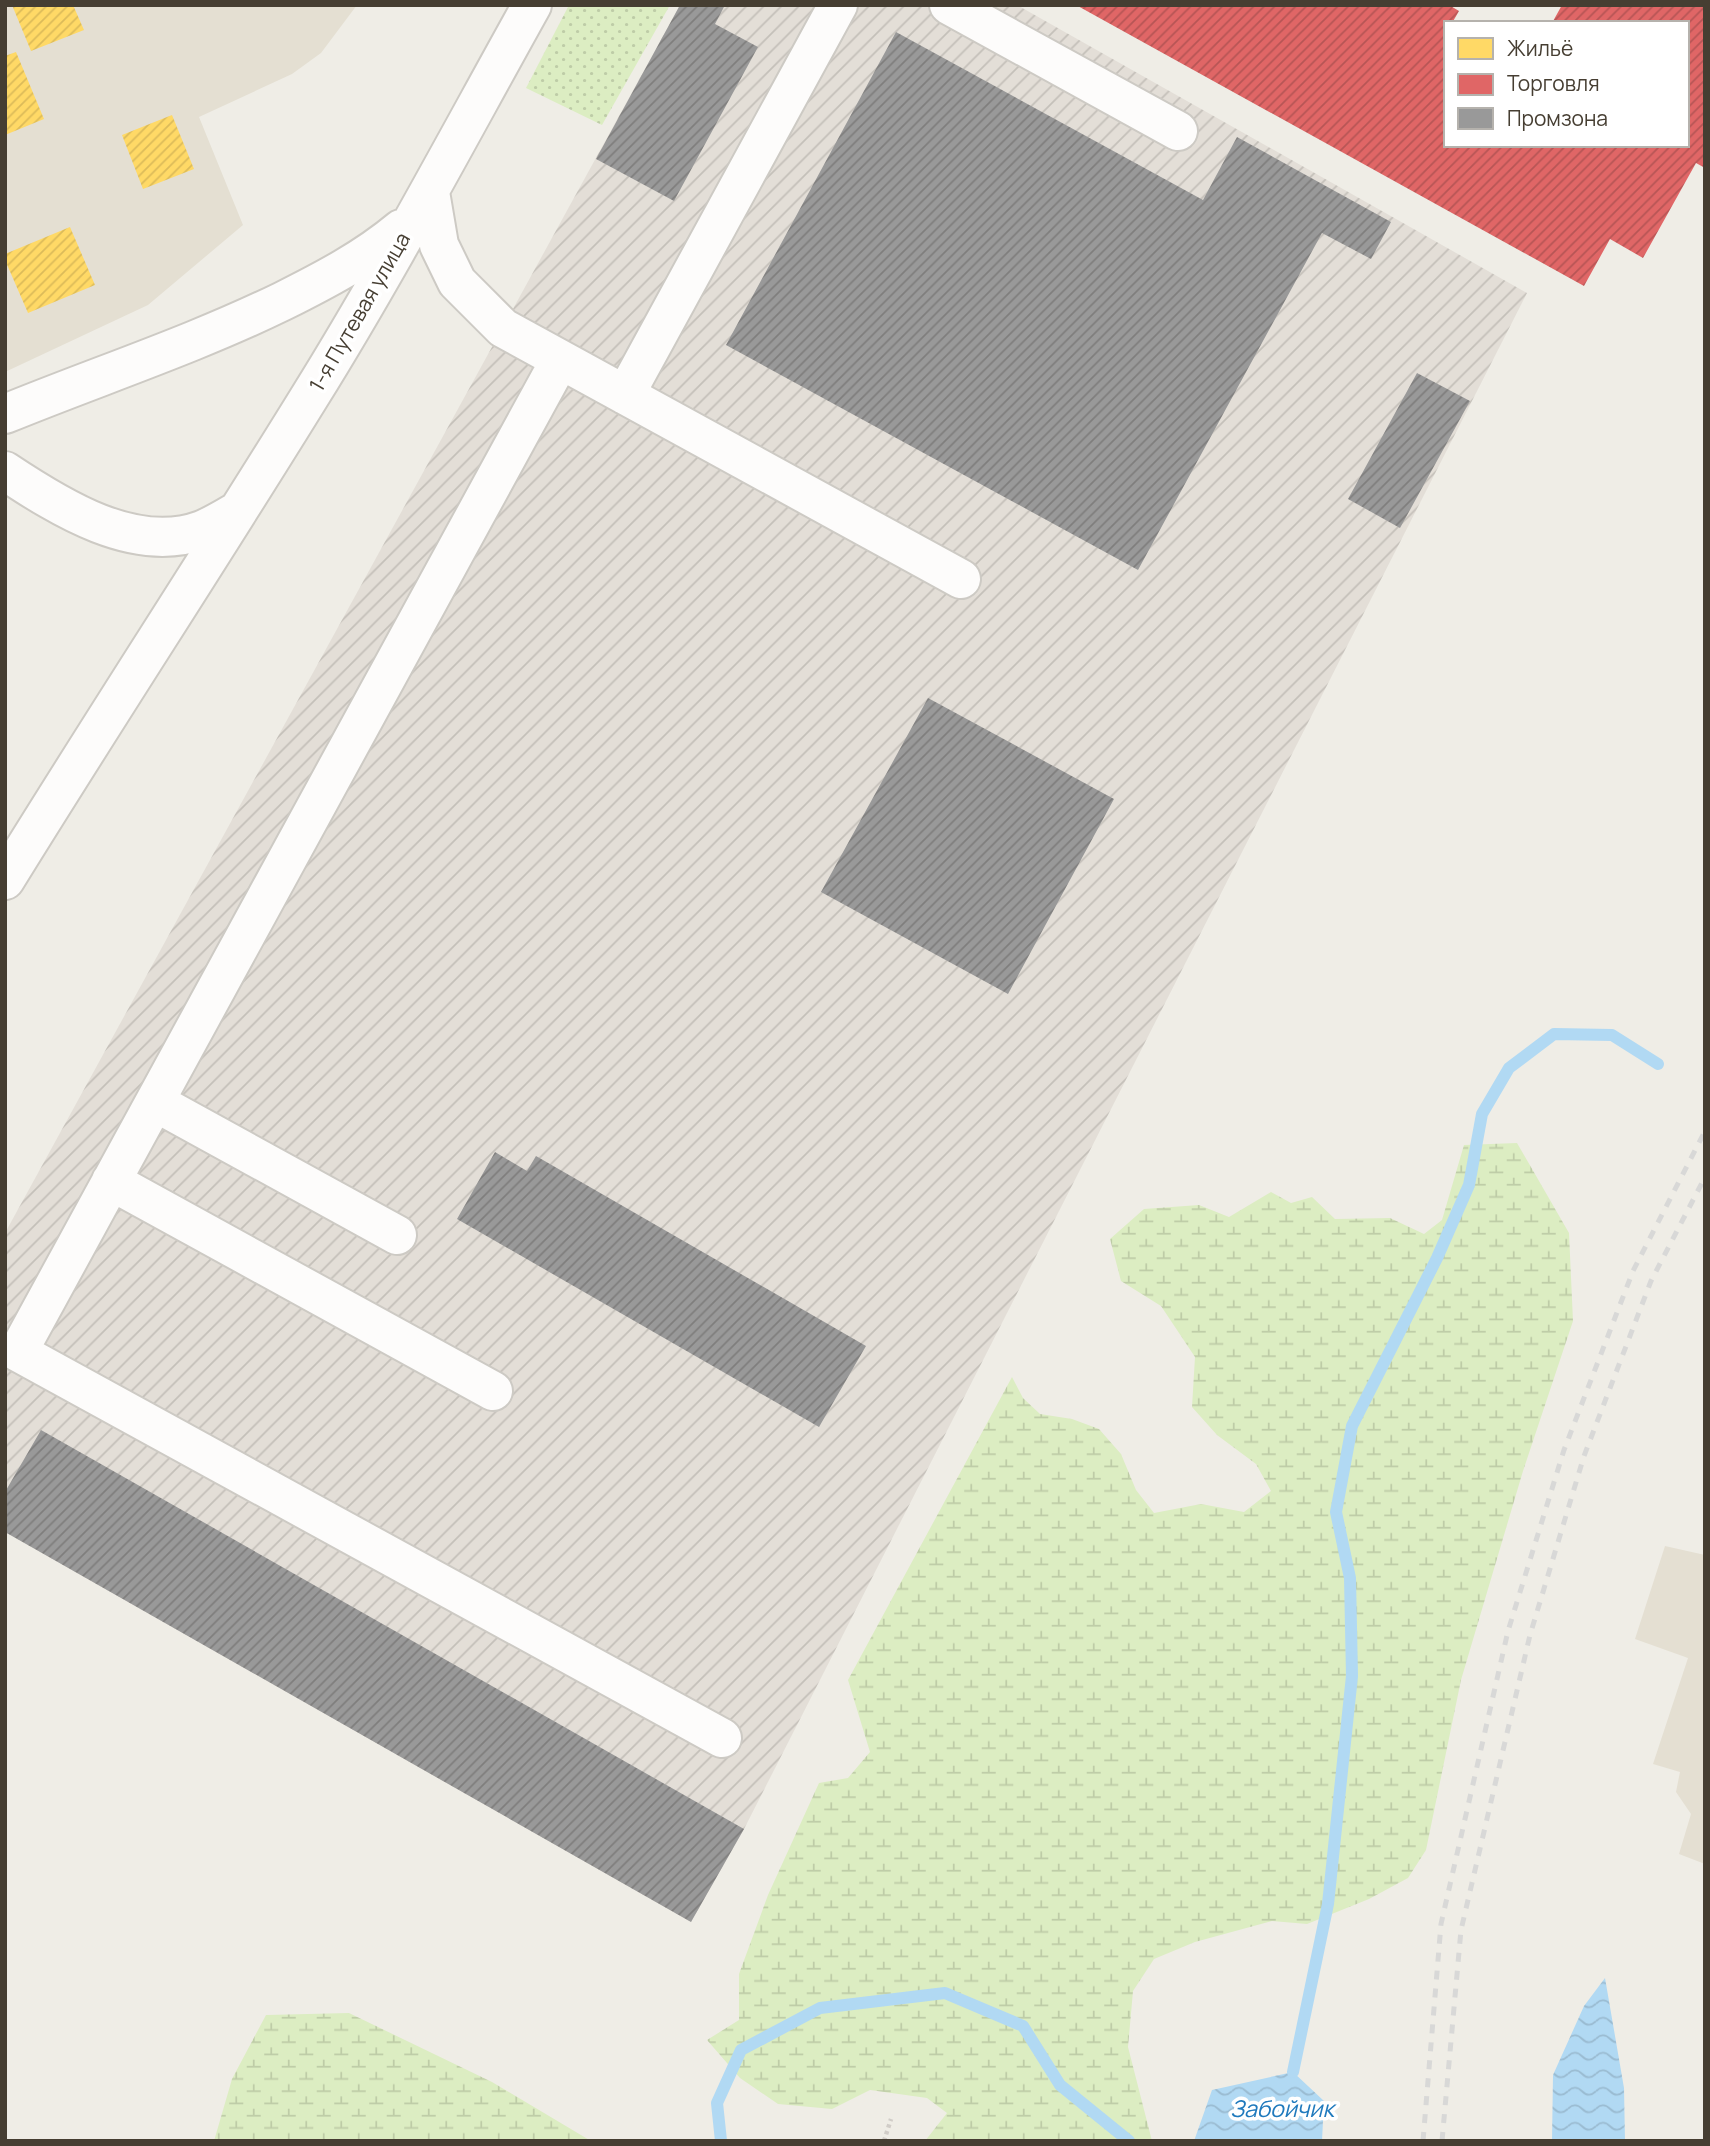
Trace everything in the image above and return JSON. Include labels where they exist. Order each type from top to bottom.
[{"type":"street","name":"1-я Путевая улица","points":[[5,880],[311,396],[423,204],[532,5]]},
{"type":"street","points":[[625,395],[838,5]]},
{"type":"street","points":[[949,5],[1178,131]]},
{"type":"street","points":[[5,414],[167,353],[256,314],[347,268],[374,251],[423,204],[457,282],[503,328],[961,579]]},
{"type":"street","points":[[561,360],[18,1352],[722,1738]]},
{"type":"street","points":[[5,471],[107,529],[162,537],[201,530],[236,512]]},
{"type":"street","points":[[155,1102],[397,1235]]},
{"type":"street","points":[[111,1181],[493,1391]]},
{"type":"path","points":[[884,2141],[891,2119]]},
{"type":"shaded area","points":[[5,5],[357,5],[321,53],[292,74],[199,117],[243,225],[148,305],[5,372]]},
{"type":"shaded area","points":[[680,5],[1017,5],[1527,293],[744,1829],[691,1922],[5,1532],[5,1233]]},
{"type":"shaded area","points":[[1665,1546],[1705,1555],[1705,1864],[1679,1854],[1691,1814],[1676,1792],[1680,1772],[1653,1764],[1688,1658],[1635,1639]]},
{"type":"green space","points":[[569,5],[670,5],[602,125],[526,88]]},
{"type":"green space","points":[[1517,1143],[1569,1233],[1573,1321],[1523,1471],[1461,1680],[1426,1850],[1408,1878],[1369,1899],[1307,1924],[1272,1921],[1195,1942],[1154,1959],[1133,1991],[1128,2047],[1152,2141],[925,2141],[947,2113],[927,2098],[870,2090],[832,2109],[778,2104],[740,2078],[707,2040],[739,2020],[739,1974],[768,1895],[819,1783],[848,1778],[870,1752],[848,1680],[1012,1377],[1023,1398],[1040,1414],[1072,1419],[1099,1429],[1121,1454],[1136,1490],[1154,1513],[1201,1504],[1244,1512],[1271,1491],[1256,1464],[1217,1435],[1192,1407],[1195,1357],[1161,1306],[1121,1281],[1110,1239],[1144,1209],[1199,1205],[1229,1217],[1271,1192],[1291,1203],[1312,1197],[1335,1219],[1390,1218],[1424,1234],[1442,1220],[1464,1145]]},
{"type":"green space","points":[[349,2013],[492,2082],[591,2141],[214,2141],[232,2079],[266,2015]]},
{"type":"water","points":[[1605,1978],[1624,2088],[1625,2141],[1552,2141],[1553,2075],[1584,2006]]},
{"type":"water","name":"Забойчик","points":[[1293,2072],[1324,2101],[1322,2141],[1194,2141],[1212,2090]]},
{"type":"building: Жильё","points":[[12,5],[73,5],[84,30],[31,51]]},
{"type":"building: Жильё","points":[[16,52],[44,119],[5,135],[5,56]]},
{"type":"building: Жильё","points":[[172,115],[194,169],[143,189],[122,135]]},
{"type":"building: Жильё","points":[[70,227],[95,285],[28,313],[5,260],[5,254]]},
{"type":"building: Торговля","points":[[1076,5],[1449,5],[1459,11],[1453,21],[1444,21],[1444,147],[1689,147],[1689,21],[1553,21],[1562,5],[1705,5],[1705,168],[1696,163],[1643,258],[1610,239],[1584,286]]},
{"type":"building: Промзона","points":[[680,5],[725,5],[715,24],[758,47],[674,201],[596,159]]},
{"type":"building: Промзона","points":[[896,32],[1203,200],[1237,137],[1391,222],[1371,259],[1322,233],[1138,570],[726,345]]},
{"type":"building: Промзона","points":[[1417,373],[1470,401],[1400,528],[1348,499]]},
{"type":"building: Промзона","points":[[928,698],[1114,799],[1008,994],[821,892]]},
{"type":"building: Промзона","points":[[495,1152],[527,1171],[536,1156],[866,1346],[819,1427],[457,1219]]},
{"type":"building: Промзона","points":[[41,1430],[744,1829],[691,1922],[5,1532],[5,1492]]},
{"type":"waterway","points":[[1293,2072],[1328,1904],[1352,1676],[1350,1578],[1336,1512],[1352,1426],[1437,1258],[1469,1185],[1482,1114],[1509,1068],[1554,1034],[1612,1035],[1658,1064]]},
{"type":"waterway","points":[[721,2141],[717,2103],[741,2050],[820,2008],[945,1993],[1023,2026],[1060,2085],[1129,2141]]},
{"type":"railway","points":[[1423,2141],[1441,1924],[1508,1631],[1564,1450],[1633,1271],[1705,1131]]},
{"type":"railway","points":[[1442,2141],[1461,1930],[1530,1635],[1584,1456],[1651,1281],[1705,1177]]}]
